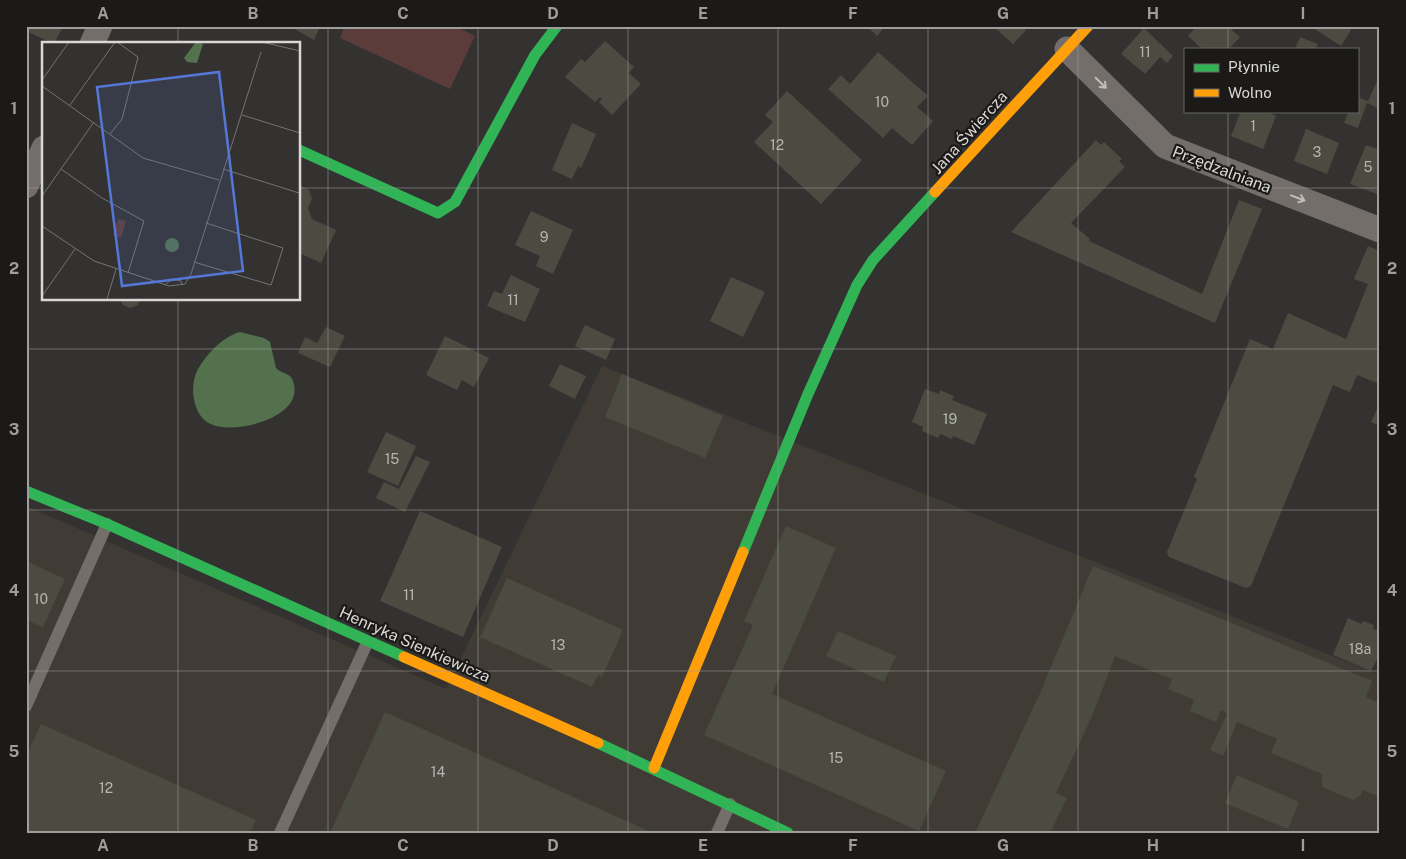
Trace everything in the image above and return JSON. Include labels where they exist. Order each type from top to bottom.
[{"type":"street","points":[[93,42],[100,26]]},
{"type":"street","points":[[300,150],[438,213],[456,202],[535,55],[557,26]]},
{"type":"street","name":"Jana Świercza","points":[[654,768],[808,394],[857,285],[873,260],[1088,26]]},
{"type":"street","name":"Przędzalniana","points":[[1067,49],[1165,146],[1380,230]]},
{"type":"street","points":[[26,186],[42,152]]},
{"type":"street","name":"Henryka Sienkiewicza","points":[[26,491],[107,524],[654,768],[788,833]]},
{"type":"lane","points":[[26,706],[107,524]]},
{"type":"lane","points":[[280,833],[368,641]]},
{"type":"lane","points":[[716,833],[730,804]]},
{"type":"shaded area","points":[[345,26],[455,26],[475,36],[450,89],[340,38]]},
{"type":"shaded area","points":[[240,332],[264,338],[270,342],[276,368],[292,378],[294,394],[289,405],[279,414],[266,420],[237,427],[213,425],[200,415],[196,408],[193,392],[195,376],[210,352],[233,334]]},
{"type":"shaded area","points":[[602,366],[1380,675],[1380,833],[26,833],[26,506],[446,689]]},
{"type":"building","points":[[26,26],[63,26],[55,42],[50,42],[26,31]]},
{"type":"building","points":[[289,26],[320,26],[314,40]]},
{"type":"building","points":[[867,26],[885,26],[877,36]]},
{"type":"building","points":[[993,26],[1021,26],[1026,30],[1013,44]]},
{"type":"building","points":[[1197,26],[1227,26],[1240,37],[1230,48],[1201,48],[1188,36]]},
{"type":"building","points":[[1310,26],[1345,26],[1351,30],[1341,46]]},
{"type":"building","points":[[1144,28],[1173,56],[1167,63],[1160,57],[1145,74],[1121,54]]},
{"type":"building","points":[[1300,37],[1318,44],[1316,48],[1295,48]]},
{"type":"building","points":[[605,41],[634,67],[629,73],[641,84],[612,115],[599,102],[602,99],[600,97],[595,102],[565,77],[581,59],[585,62]]},
{"type":"building","points":[[878,52],[928,96],[917,107],[933,121],[912,145],[892,128],[883,138],[828,89],[841,75],[850,84]]},
{"type":"building","points":[[1380,75],[1380,109],[1367,103],[1358,128],[1344,123],[1349,112],[1358,112],[1358,97],[1368,101]]},
{"type":"building","points":[[787,91],[862,160],[821,204],[754,142],[773,122],[765,115]]},
{"type":"building","points":[[1241,112],[1266,112],[1276,116],[1263,149],[1231,136]]},
{"type":"building","points":[[572,123],[596,134],[581,168],[578,166],[572,179],[552,170]]},
{"type":"building","points":[[1306,129],[1339,143],[1327,174],[1294,161]]},
{"type":"building","points":[[1096,140],[1101,145],[1104,142],[1122,159],[1119,161],[1125,167],[1071,223],[1090,239],[1089,241],[1202,294],[1239,200],[1262,209],[1215,323],[1011,232]]},
{"type":"building","points":[[1366,145],[1380,150],[1380,195],[1350,184]]},
{"type":"building","points":[[300,186],[309,190],[312,199],[308,208],[312,219],[336,230],[321,263],[300,253]]},
{"type":"building","points":[[531,211],[573,230],[553,274],[536,266],[540,256],[515,245]]},
{"type":"building","points":[[1368,246],[1380,251],[1380,384],[1357,375],[1350,392],[1333,385],[1251,586],[1246,588],[1169,557],[1167,552],[1197,479],[1194,477],[1250,339],[1273,349],[1288,313],[1346,339],[1368,284],[1354,279]]},
{"type":"building","points":[[511,275],[540,289],[525,322],[487,306],[494,291],[502,294]]},
{"type":"building","points":[[731,277],[765,292],[743,337],[710,321]]},
{"type":"building","points":[[120,300],[140,300],[138,305],[130,308],[123,305]]},
{"type":"building","points":[[585,325],[615,339],[606,360],[575,346]]},
{"type":"building","points":[[326,327],[345,336],[330,367],[298,353],[305,337],[317,343]]},
{"type":"building","points":[[445,336],[489,358],[474,387],[462,380],[457,390],[426,375]]},
{"type":"building","points":[[560,364],[586,376],[575,399],[549,386]]},
{"type":"building","points":[[622,374],[723,416],[705,458],[605,417]]},
{"type":"building","points":[[925,389],[939,394],[940,390],[954,396],[952,400],[987,414],[974,445],[953,436],[952,439],[940,434],[938,438],[922,431],[923,427],[912,422]]},
{"type":"building","points":[[1380,402],[1380,426],[1371,422]]},
{"type":"building","points":[[386,432],[416,446],[398,486],[367,472]]},
{"type":"building","points":[[416,456],[430,462],[405,512],[376,498],[384,482],[399,489]]},
{"type":"building","points":[[420,511],[502,547],[463,637],[380,601]]},
{"type":"building","points":[[786,526],[836,548],[772,694],[946,771],[919,831],[704,735],[753,625],[744,621]]},
{"type":"building","points":[[26,561],[65,579],[43,627],[26,620]]},
{"type":"building","points":[[1093,566],[1372,681],[1366,697],[1380,703],[1380,797],[1363,790],[1361,795],[1353,800],[1322,787],[1322,774],[1271,753],[1277,739],[1237,722],[1223,756],[1210,750],[1227,714],[1221,710],[1216,722],[1190,711],[1194,700],[1168,689],[1172,679],[1115,656],[1093,714],[1056,793],[1067,798],[1050,833],[981,833],[976,831],[1041,691]]},
{"type":"building","points":[[507,578],[623,630],[602,677],[598,675],[592,687],[482,638],[479,640]]},
{"type":"building","points":[[1348,618],[1361,624],[1363,621],[1374,625],[1373,629],[1380,631],[1380,654],[1371,671],[1333,655]]},
{"type":"building","points":[[838,631],[896,656],[884,682],[826,656]]},
{"type":"building","points":[[385,712],[653,833],[330,833]]},
{"type":"building","points":[[41,724],[256,820],[250,833],[26,833],[26,756]]},
{"type":"building","points":[[1237,775],[1299,802],[1288,829],[1225,803]]},
{"type":"traffic: fast","points":[[300,150],[438,213],[455,202],[535,55],[557,26]]},
{"type":"traffic: fast","points":[[743,552],[808,394],[857,285],[873,260],[935,192]]},
{"type":"traffic: fast","points":[[26,491],[107,524],[404,657]]},
{"type":"traffic: fast","points":[[598,743],[788,833]]},
{"type":"traffic: slow","points":[[935,192],[1088,26]]},
{"type":"traffic: slow","points":[[654,768],[743,552]]},
{"type":"traffic: slow","points":[[404,657],[598,743]]}]
